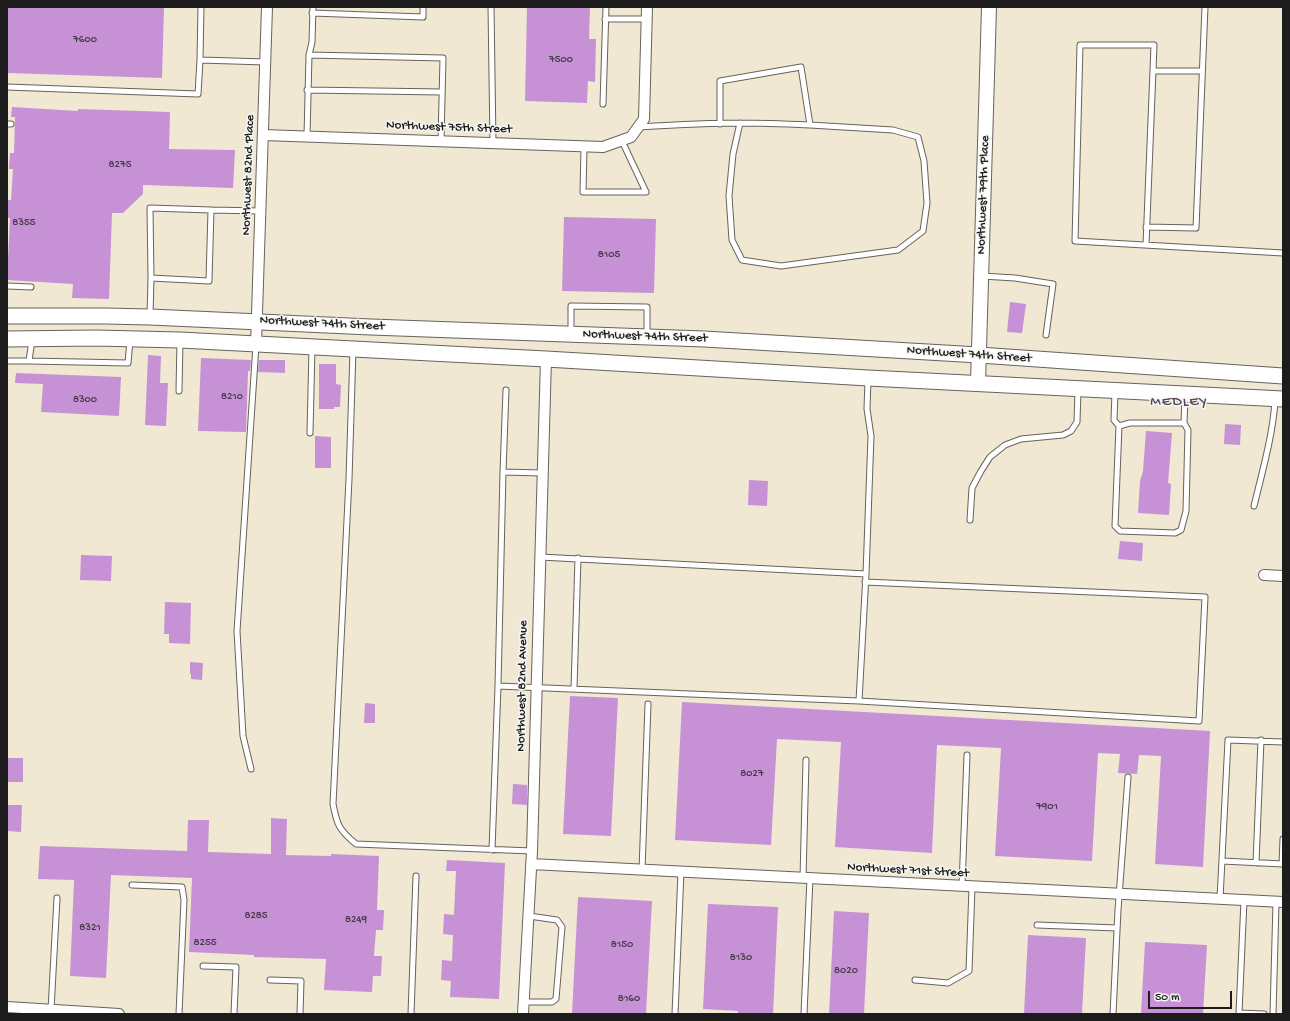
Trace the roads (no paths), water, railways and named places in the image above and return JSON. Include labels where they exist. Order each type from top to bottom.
[{"type":"main road","name":"Northwest 79th Place","points":[[978,383],[989,7]]},
{"type":"main road","name":"Northwest 74th Street","points":[[7,316],[150,317],[647,337],[979,355],[1283,376]]},
{"type":"main road","name":"Northwest 74th Street","points":[[7,339],[130,338],[312,346],[868,378],[1279,399]]},
{"type":"main road","points":[[1185,395],[1191,387],[1202,379],[1223,373]]},
{"type":"street","name":"Northwest 82nd Place","points":[[256,344],[258,322],[267,7]]},
{"type":"street","points":[[627,139],[639,127],[644,119],[647,7]]},
{"type":"street","name":"Northwest 75th Street","points":[[263,135],[584,147],[603,147],[627,139]]},
{"type":"street","name":"Northwest 82nd Avenue","points":[[523,1014],[532,864],[546,359]]},
{"type":"street","points":[[1264,575],[1283,576]]},
{"type":"street","name":"Northwest 71st Street","points":[[532,864],[1280,902]]},
{"type":"street","points":[[7,1008],[34,1012],[56,1011],[119,1014]]},
{"type":"lane","points":[[7,87],[198,94],[201,7]]},
{"type":"lane","points":[[307,136],[307,90],[309,55],[312,42],[313,7]]},
{"type":"lane","points":[[312,13],[423,17],[423,7]]},
{"type":"lane","points":[[491,7],[493,143]]},
{"type":"lane","points":[[603,104],[606,7]]},
{"type":"lane","points":[[1146,226],[1196,228],[1204,7]]},
{"type":"lane","points":[[605,18],[647,19]]},
{"type":"lane","points":[[1146,245],[1154,45],[1080,45],[1074,241],[1283,254]]},
{"type":"lane","points":[[309,55],[443,58],[441,141]]},
{"type":"lane","points":[[200,60],[266,62]]},
{"type":"lane","points":[[720,124],[720,81],[802,67],[810,125]]},
{"type":"lane","points":[[1153,71],[1202,71]]},
{"type":"lane","points":[[307,90],[442,92]]},
{"type":"lane","points":[[639,127],[740,123],[810,125],[893,130],[918,137],[924,161],[927,202],[923,230],[898,250],[780,266],[742,260],[732,240],[728,196],[733,154],[740,123]]},
{"type":"lane","points":[[584,147],[583,192],[646,192],[627,139]]},
{"type":"lane","points":[[150,317],[150,208],[260,211]]},
{"type":"lane","points":[[151,278],[208,281],[211,210]]},
{"type":"lane","points":[[982,276],[1015,278],[1054,284],[1046,335]]},
{"type":"lane","points":[[7,286],[31,287]]},
{"type":"lane","points":[[571,334],[571,306],[647,307],[647,337]]},
{"type":"lane","points":[[7,361],[128,363],[130,338]]},
{"type":"lane","points":[[29,361],[32,339]]},
{"type":"lane","points":[[179,391],[180,340]]},
{"type":"lane","points":[[251,769],[243,736],[237,631],[256,344]]},
{"type":"lane","points":[[310,433],[312,346]]},
{"type":"lane","points":[[353,348],[349,479],[334,804],[336,820],[343,833],[356,844],[532,851]]},
{"type":"lane","points":[[859,701],[866,574],[871,436],[870,421],[867,409],[868,378]]},
{"type":"lane","points":[[970,520],[972,488],[990,457],[1005,445],[1021,439],[1063,434],[1071,431],[1077,422],[1078,389]]},
{"type":"lane","points":[[492,850],[506,390]]},
{"type":"lane","points":[[1116,390],[1114,420],[1119,426],[1115,526],[1120,531],[1175,533],[1181,530],[1186,511],[1188,430],[1184,423],[1185,395]]},
{"type":"lane","points":[[1254,506],[1261,480],[1274,414],[1279,399]]},
{"type":"lane","points":[[1119,426],[1130,423],[1184,423]]},
{"type":"lane","points":[[503,472],[542,473]]},
{"type":"lane","points":[[540,557],[866,574]]},
{"type":"lane","points":[[574,688],[578,558]]},
{"type":"lane","points":[[498,686],[859,701],[1199,721],[1205,597],[865,582]]},
{"type":"lane","points":[[642,870],[648,704]]},
{"type":"lane","points":[[1220,899],[1228,740],[1283,742]]},
{"type":"lane","points":[[1256,863],[1261,740]]},
{"type":"lane","points":[[915,980],[948,983],[969,971],[967,887],[967,755]]},
{"type":"lane","points":[[804,1014],[806,760]]},
{"type":"lane","points":[[1113,1014],[1119,894],[1128,777]]},
{"type":"lane","points":[[1222,861],[1283,864],[1283,839]]},
{"type":"lane","points":[[675,1014],[681,872]]},
{"type":"lane","points":[[411,1014],[416,876]]},
{"type":"lane","points":[[132,885],[182,888],[184,900],[179,1014]]},
{"type":"lane","points":[[56,1011],[57,898]]},
{"type":"lane","points":[[1244,900],[1239,1014],[1264,1014]]},
{"type":"lane","points":[[1273,1014],[1280,902]]},
{"type":"lane","points":[[524,1002],[552,1002],[556,999],[562,927],[557,920],[529,916]]},
{"type":"lane","points":[[1037,925],[1117,928]]},
{"type":"lane","points":[[203,966],[236,967],[234,1014]]},
{"type":"lane","points":[[270,980],[301,981],[300,1014]]},
{"type":"district","name":"MEDLEY","points":[[1179,403]]}]
